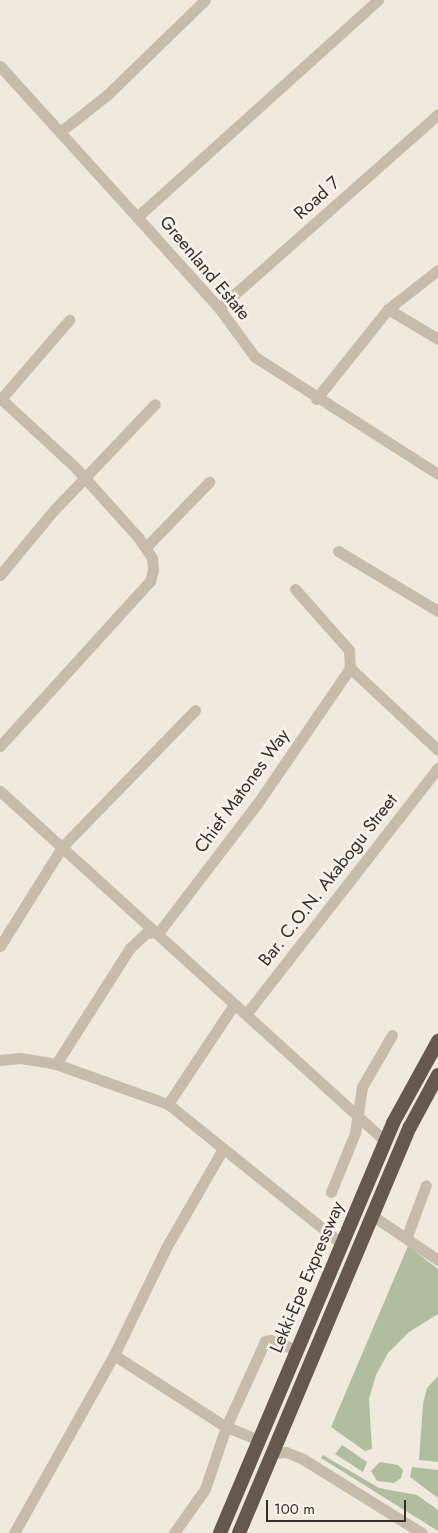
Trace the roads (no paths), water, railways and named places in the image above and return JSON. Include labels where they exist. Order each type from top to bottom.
[{"type":"highway","name":"Lekki-Epe Expressway","points":[[220,1533],[386,1141],[438,1041]]},
{"type":"highway","name":"Lekki-Epe Expressway","points":[[239,1533],[410,1127],[438,1075]]},
{"type":"street","points":[[60,132],[107,95],[205,0]]},
{"type":"street","name":"Greenland Estate","points":[[378,0],[138,217],[219,308],[256,357],[316,399],[438,474]]},
{"type":"street","points":[[0,66],[138,217]]},
{"type":"street","name":"Road 7","points":[[219,308],[438,114]]},
{"type":"street","points":[[316,399],[388,308],[438,270]]},
{"type":"street","points":[[388,308],[438,339]]},
{"type":"street","points":[[0,746],[150,581],[152,558],[146,547],[83,478],[0,399],[69,320]]},
{"type":"street","points":[[0,575],[83,478],[155,404]]},
{"type":"street","points":[[146,547],[209,482]]},
{"type":"street","points":[[338,551],[438,611]]},
{"type":"street","points":[[295,589],[349,650],[350,668],[438,750]]},
{"type":"street","name":"Chief Matones Way","points":[[159,932],[257,804],[350,668]]},
{"type":"street","points":[[0,946],[62,847],[195,710]]},
{"type":"street","name":"Bar. C.O.N. Akabogu Street","points":[[247,1013],[438,768]]},
{"type":"street","points":[[0,792],[159,932],[233,1006],[247,1013],[386,1141]]},
{"type":"street","points":[[56,1064],[137,938],[146,933],[159,932]]},
{"type":"street","points":[[168,1104],[233,1006]]},
{"type":"street","points":[[331,1192],[355,1133],[356,1113],[362,1087],[392,1035]]},
{"type":"street","points":[[0,1060],[20,1058],[56,1064],[168,1104],[342,1244]]},
{"type":"street","points":[[14,1533],[114,1355],[167,1246],[223,1149]]},
{"type":"street","points":[[406,1236],[426,1185]]},
{"type":"street","points":[[373,1216],[406,1236],[438,1260]]},
{"type":"street","points":[[174,1533],[205,1489],[226,1426],[265,1341],[270,1340],[297,1350]]},
{"type":"street","points":[[114,1355],[226,1426],[259,1440]]},
{"type":"street","points":[[273,1453],[286,1452],[303,1459],[422,1533]]}]
